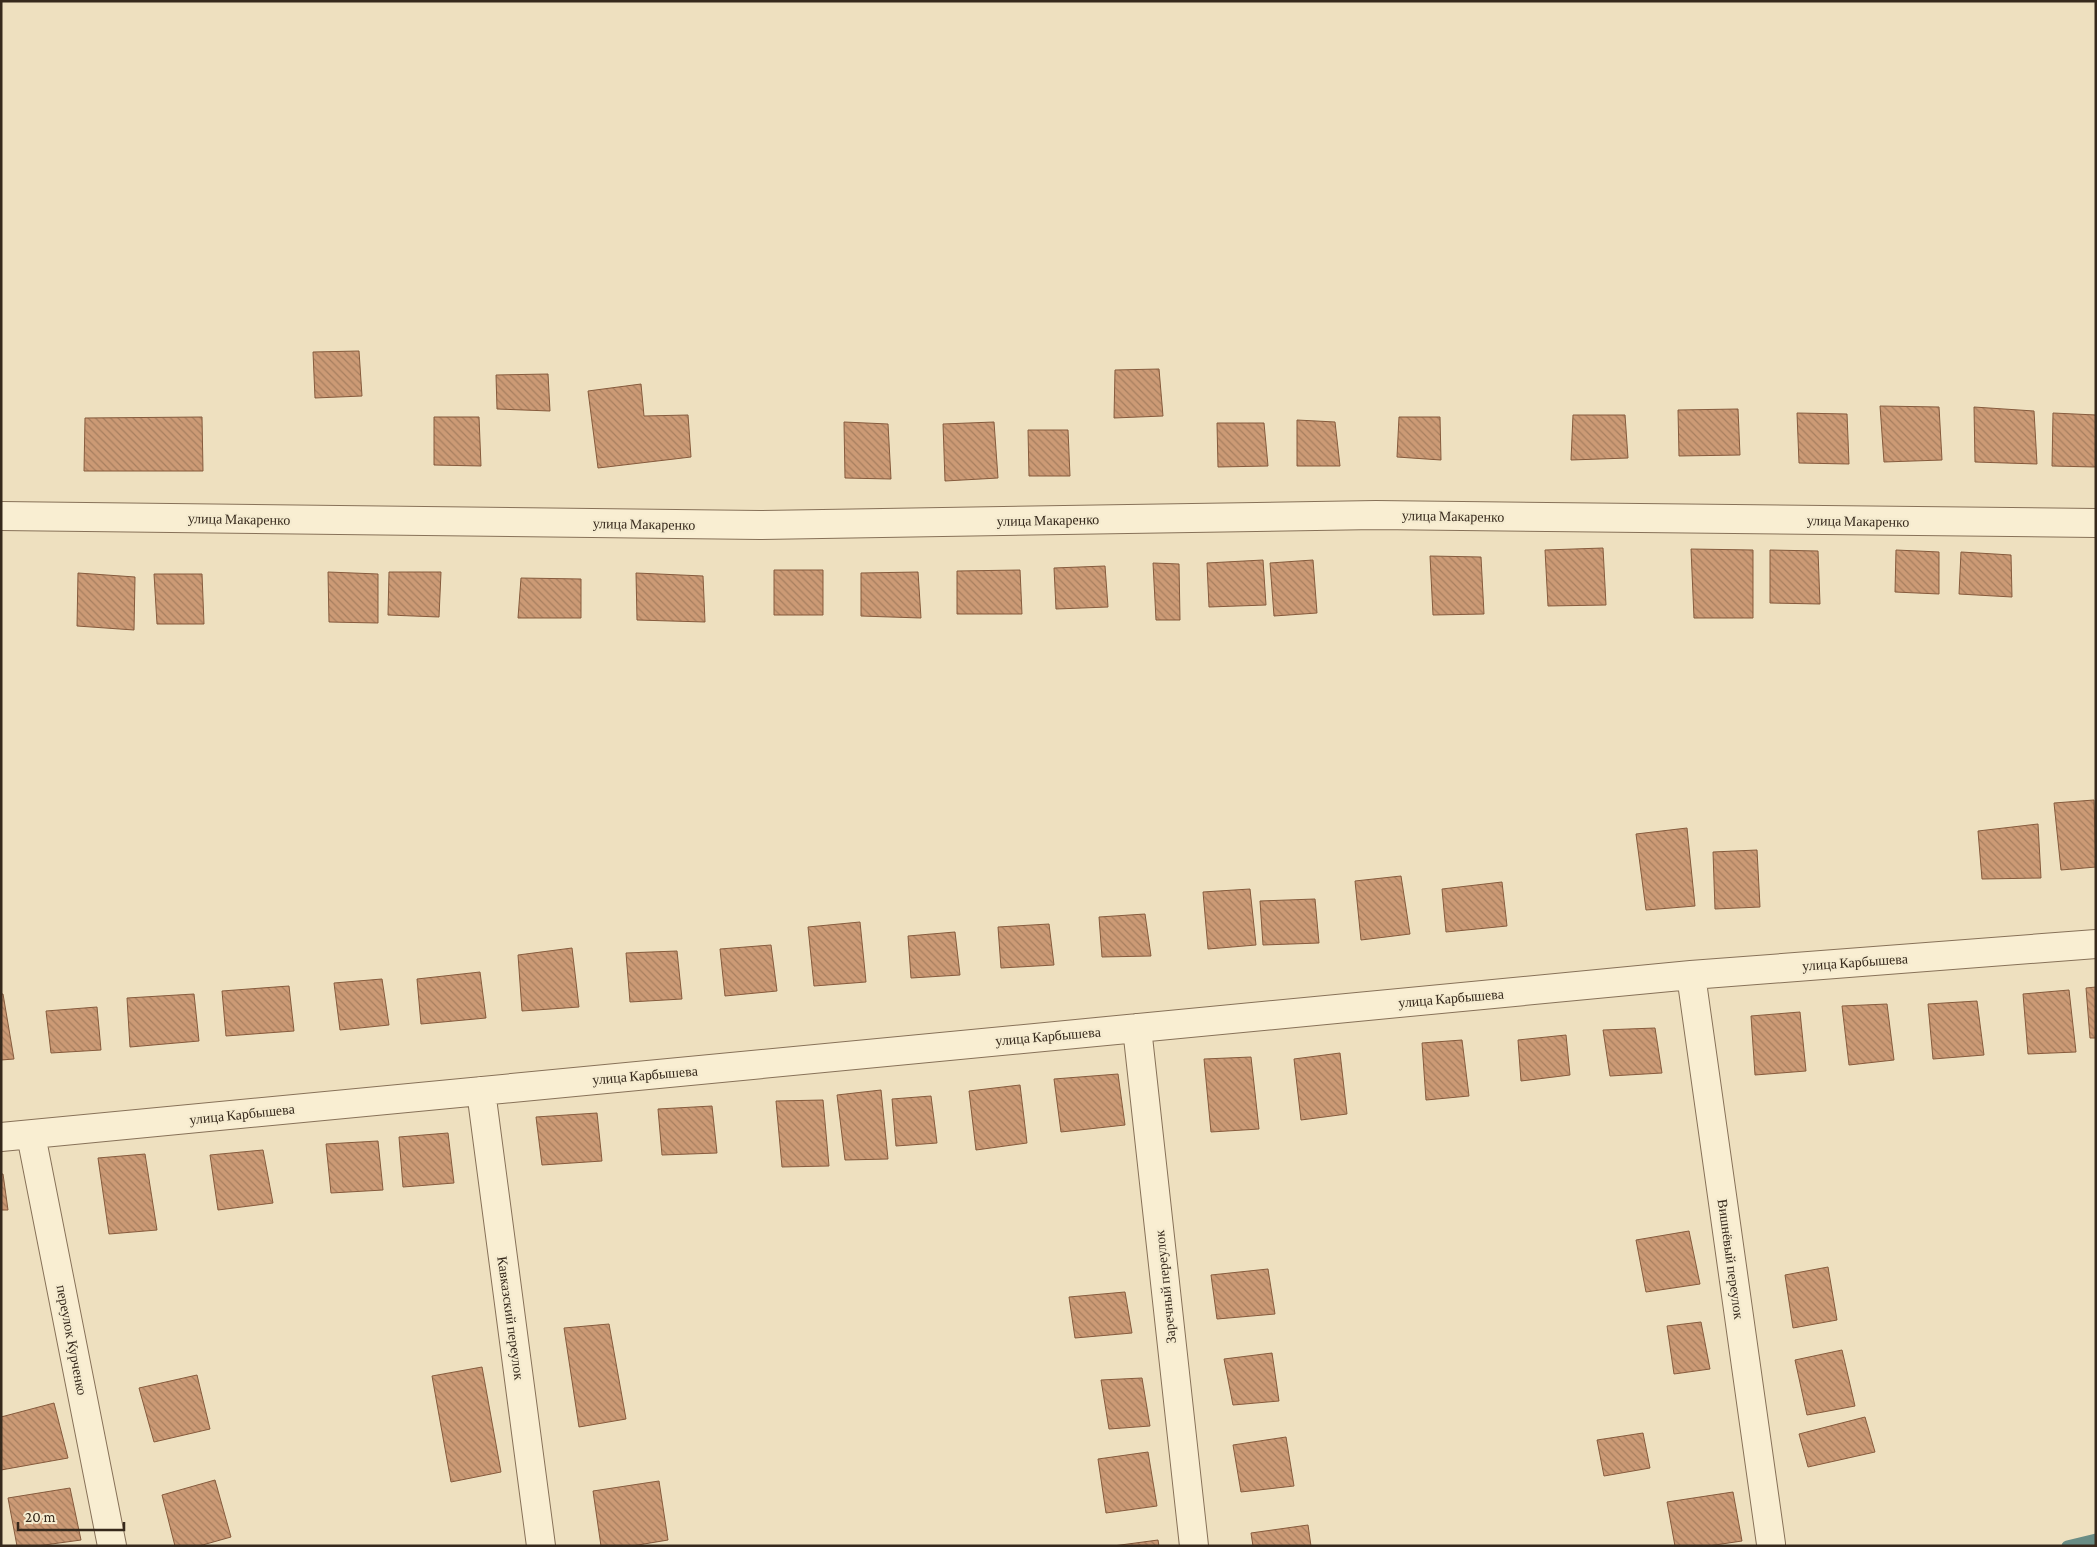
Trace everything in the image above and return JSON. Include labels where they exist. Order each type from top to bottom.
[{"type":"street","name":"улица Макаренко","points":[[1,516],[760,525],[1376,515],[2096,523]]},
{"type":"street","name":"улица Карбышева","points":[[1,1137],[1691,975],[2096,944]]},
{"type":"street","name":"Вишнёвый переулок","points":[[1691,975],[1771,1544]]},
{"type":"street","name":"Заречный переулок","points":[[1136,1028],[1194,1546]]},
{"type":"street","name":"Кавказский переулок","points":[[481,1091],[541,1546]]},
{"type":"street","name":"переулок Курченко","points":[[31,1135],[112,1546]]},
{"type":"building","points":[[359,351],[362,396],[315,398],[313,352]]},
{"type":"building","points":[[1159,369],[1163,416],[1114,418],[1115,370]]},
{"type":"building","points":[[548,374],[550,411],[497,409],[496,375]]},
{"type":"building","points":[[641,384],[644,416],[688,415],[691,457],[598,468],[588,391]]},
{"type":"building","points":[[1880,406],[1939,407],[1942,460],[1884,462]]},
{"type":"building","points":[[1974,407],[2034,411],[2037,464],[1975,462]]},
{"type":"building","points":[[1738,409],[1740,455],[1679,456],[1678,410]]},
{"type":"building","points":[[1797,413],[1847,414],[1849,464],[1799,463]]},
{"type":"building","points":[[2053,413],[2096,415],[2096,467],[2052,466]]},
{"type":"building","points":[[1573,415],[1625,415],[1628,458],[1571,460]]},
{"type":"building","points":[[202,417],[203,471],[84,471],[85,418]]},
{"type":"building","points":[[434,417],[479,417],[481,466],[434,465]]},
{"type":"building","points":[[1399,417],[1440,417],[1441,460],[1397,457]]},
{"type":"building","points":[[1297,420],[1335,422],[1340,466],[1297,466]]},
{"type":"building","points":[[844,422],[888,424],[891,479],[845,478]]},
{"type":"building","points":[[994,422],[998,478],[945,481],[943,424]]},
{"type":"building","points":[[1217,423],[1264,423],[1268,466],[1218,467]]},
{"type":"building","points":[[1028,430],[1068,430],[1070,476],[1029,476]]},
{"type":"building","points":[[1603,548],[1606,605],[1548,606],[1545,550]]},
{"type":"building","points":[[1691,549],[1753,550],[1753,618],[1694,618]]},
{"type":"building","points":[[1770,550],[1818,551],[1820,604],[1770,603]]},
{"type":"building","points":[[1896,550],[1939,552],[1939,594],[1895,592]]},
{"type":"building","points":[[1961,552],[2011,555],[2012,597],[1959,594]]},
{"type":"building","points":[[1430,556],[1481,557],[1484,614],[1433,615]]},
{"type":"building","points":[[1263,560],[1266,605],[1209,607],[1207,563]]},
{"type":"building","points":[[1313,560],[1317,613],[1274,616],[1270,563]]},
{"type":"building","points":[[1153,563],[1179,564],[1180,620],[1156,620]]},
{"type":"building","points":[[1105,566],[1108,607],[1056,609],[1054,568]]},
{"type":"building","points":[[774,570],[823,570],[823,615],[774,615]]},
{"type":"building","points":[[1020,570],[1022,614],[957,614],[957,571]]},
{"type":"building","points":[[328,572],[378,574],[378,623],[329,622]]},
{"type":"building","points":[[389,572],[441,572],[439,617],[388,615]]},
{"type":"building","points":[[918,572],[921,618],[861,616],[861,573]]},
{"type":"building","points":[[78,573],[135,577],[134,630],[77,626]]},
{"type":"building","points":[[636,573],[703,576],[705,622],[637,620]]},
{"type":"building","points":[[154,574],[202,574],[204,624],[157,624]]},
{"type":"building","points":[[521,578],[581,579],[581,618],[518,618]]},
{"type":"building","points":[[2094,800],[2096,867],[2061,870],[2054,803]]},
{"type":"building","points":[[2038,824],[2041,878],[1982,879],[1978,831]]},
{"type":"building","points":[[1687,828],[1695,906],[1646,910],[1636,834]]},
{"type":"building","points":[[1757,850],[1760,907],[1715,909],[1713,852]]},
{"type":"building","points":[[1401,876],[1410,934],[1361,940],[1355,881]]},
{"type":"building","points":[[1502,882],[1507,926],[1446,932],[1442,889]]},
{"type":"building","points":[[1250,889],[1256,945],[1208,949],[1203,892]]},
{"type":"building","points":[[1315,899],[1319,943],[1263,945],[1260,901]]},
{"type":"building","points":[[1145,914],[1151,956],[1102,957],[1099,917]]},
{"type":"building","points":[[860,922],[866,982],[814,986],[808,927]]},
{"type":"building","points":[[1049,924],[1054,965],[1001,968],[998,927]]},
{"type":"building","points":[[955,932],[960,975],[911,978],[908,936]]},
{"type":"building","points":[[771,945],[777,991],[725,996],[720,949]]},
{"type":"building","points":[[572,948],[579,1007],[522,1011],[518,955]]},
{"type":"building","points":[[677,951],[682,999],[630,1002],[626,953]]},
{"type":"building","points":[[480,972],[486,1018],[421,1024],[417,979]]},
{"type":"building","points":[[382,979],[389,1025],[340,1030],[334,983]]},
{"type":"building","points":[[289,986],[294,1031],[226,1036],[222,991]]},
{"type":"building","points":[[2096,987],[2096,1038],[2090,1038],[2086,988]]},
{"type":"building","points":[[2069,990],[2076,1052],[2028,1054],[2023,994]]},
{"type":"building","points":[[1,994],[3,994],[14,1059],[1,1060]]},
{"type":"building","points":[[194,994],[199,1041],[130,1047],[127,998]]},
{"type":"building","points":[[1977,1001],[1984,1055],[1933,1059],[1928,1004]]},
{"type":"building","points":[[1887,1004],[1894,1060],[1849,1065],[1842,1006]]},
{"type":"building","points":[[97,1007],[101,1050],[51,1053],[46,1011]]},
{"type":"building","points":[[1800,1012],[1806,1071],[1755,1075],[1751,1016]]},
{"type":"building","points":[[1655,1028],[1662,1073],[1610,1076],[1603,1030]]},
{"type":"building","points":[[1566,1035],[1570,1075],[1521,1081],[1518,1040]]},
{"type":"building","points":[[1462,1040],[1469,1096],[1426,1100],[1422,1043]]},
{"type":"building","points":[[1340,1053],[1347,1114],[1301,1120],[1294,1059]]},
{"type":"building","points":[[1251,1057],[1259,1129],[1211,1132],[1204,1059]]},
{"type":"building","points":[[1118,1074],[1125,1125],[1061,1132],[1054,1079]]},
{"type":"building","points":[[1020,1085],[1027,1143],[976,1150],[969,1091]]},
{"type":"building","points":[[881,1090],[888,1159],[845,1160],[837,1095]]},
{"type":"building","points":[[931,1096],[937,1143],[896,1146],[892,1099]]},
{"type":"building","points":[[823,1100],[829,1166],[782,1167],[776,1101]]},
{"type":"building","points":[[712,1106],[717,1153],[662,1155],[658,1109]]},
{"type":"building","points":[[597,1113],[602,1161],[542,1165],[536,1117]]},
{"type":"building","points":[[448,1133],[454,1183],[403,1187],[399,1137]]},
{"type":"building","points":[[378,1141],[383,1190],[331,1193],[326,1144]]},
{"type":"building","points":[[263,1150],[273,1203],[218,1210],[210,1155]]},
{"type":"building","points":[[145,1154],[157,1230],[109,1234],[98,1158]]},
{"type":"building","points":[[1,1174],[3,1174],[8,1210],[1,1210]]},
{"type":"building","points":[[1689,1231],[1700,1284],[1646,1292],[1636,1240]]},
{"type":"building","points":[[1828,1267],[1837,1320],[1793,1328],[1785,1275]]},
{"type":"building","points":[[1268,1269],[1275,1314],[1217,1319],[1211,1275]]},
{"type":"building","points":[[1125,1292],[1132,1333],[1075,1338],[1069,1297]]},
{"type":"building","points":[[1701,1322],[1710,1369],[1674,1374],[1667,1326]]},
{"type":"building","points":[[609,1324],[626,1419],[579,1427],[564,1328]]},
{"type":"building","points":[[1842,1350],[1855,1406],[1807,1415],[1795,1360]]},
{"type":"building","points":[[1272,1353],[1279,1401],[1233,1405],[1224,1359]]},
{"type":"building","points":[[482,1367],[501,1472],[451,1482],[432,1376]]},
{"type":"building","points":[[197,1375],[210,1429],[154,1442],[139,1388]]},
{"type":"building","points":[[1142,1378],[1150,1426],[1109,1429],[1101,1380]]},
{"type":"building","points":[[54,1403],[68,1458],[1,1470],[1,1417]]},
{"type":"building","points":[[1865,1417],[1875,1452],[1808,1467],[1799,1434]]},
{"type":"building","points":[[1643,1433],[1650,1468],[1604,1476],[1597,1440]]},
{"type":"building","points":[[1286,1437],[1294,1486],[1241,1492],[1233,1445]]},
{"type":"building","points":[[1148,1452],[1157,1506],[1106,1513],[1098,1459]]},
{"type":"building","points":[[215,1480],[231,1537],[199,1546],[175,1546],[162,1495]]},
{"type":"building","points":[[659,1481],[668,1540],[632,1546],[601,1546],[593,1491]]},
{"type":"building","points":[[70,1488],[81,1540],[37,1546],[17,1546],[8,1498]]},
{"type":"building","points":[[1733,1492],[1742,1541],[1708,1546],[1675,1546],[1667,1502]]},
{"type":"building","points":[[1308,1525],[1311,1546],[1253,1546],[1251,1533]]},
{"type":"building","points":[[1158,1540],[1159,1546],[1113,1546]]},
{"type":"waterway","points":[[2067,1546],[2096,1539]]}]
